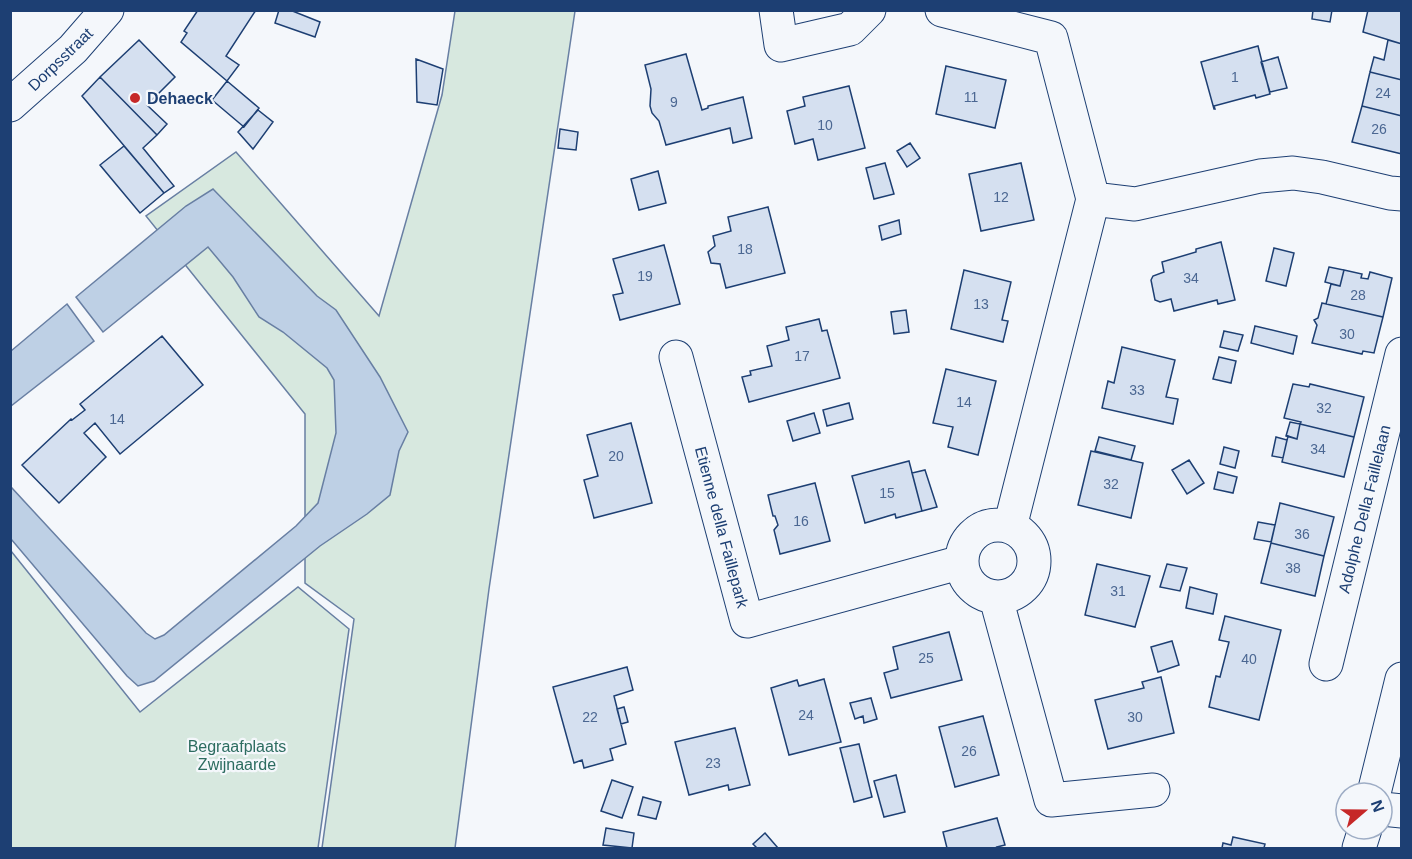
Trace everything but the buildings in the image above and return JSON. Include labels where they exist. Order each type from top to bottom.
[{"type":"street","name":"Dorpsstraat","points":[[10,105],[73,49],[107,10]]},
{"type":"street","points":[[776,10],[780,45],[850,29],[869,10]]},
{"type":"street","points":[[942,10],[1051,38],[1093,199],[1010,526]]},
{"type":"street","points":[[1093,199],[1135,204],[1260,176],[1293,173],[1401,194]]},
{"type":"street","name":"Adolphe Della Faillelaan","points":[[1326,664],[1401,354]]},
{"type":"street","name":"Etienne della Faillepark","points":[[676,357],[747,621],[962,562]]},
{"type":"street","points":[[997,524],[1010,526],[1022,532],[1030,542],[1034,554],[1033,572],[1028,584],[1009,597],[996,598],[976,591],[967,581],[963,570],[962,562],[966,543],[974,533],[985,527],[997,524]]},
{"type":"street","points":[[996,598],[1051,800],[1153,790]]},
{"type":"street","points":[[1377,781],[1401,679]]},
{"type":"green space","points":[[455,11],[575,11],[489,589],[455,848],[322,848],[354,619],[305,583],[305,414],[146,216],[236,152],[379,316],[442,95]]},
{"type":"green space","name":"Begraafplaats Zwijnaarde","points":[[11,551],[140,712],[298,587],[349,629],[318,848],[11,848]]},
{"type":"water","points":[[213,189],[317,296],[336,310],[380,377],[408,432],[399,451],[390,495],[367,514],[320,546],[154,681],[138,686],[11,539],[11,487],[146,633],[155,639],[164,635],[296,526],[318,503],[336,433],[334,380],[327,368],[283,332],[259,317],[233,277],[208,247],[103,332],[76,297],[186,206]]},
{"type":"water","points":[[67,304],[94,341],[11,406],[11,351]]},
{"type":"place","name":"Dehaeck","points":[[135,98]]}]
